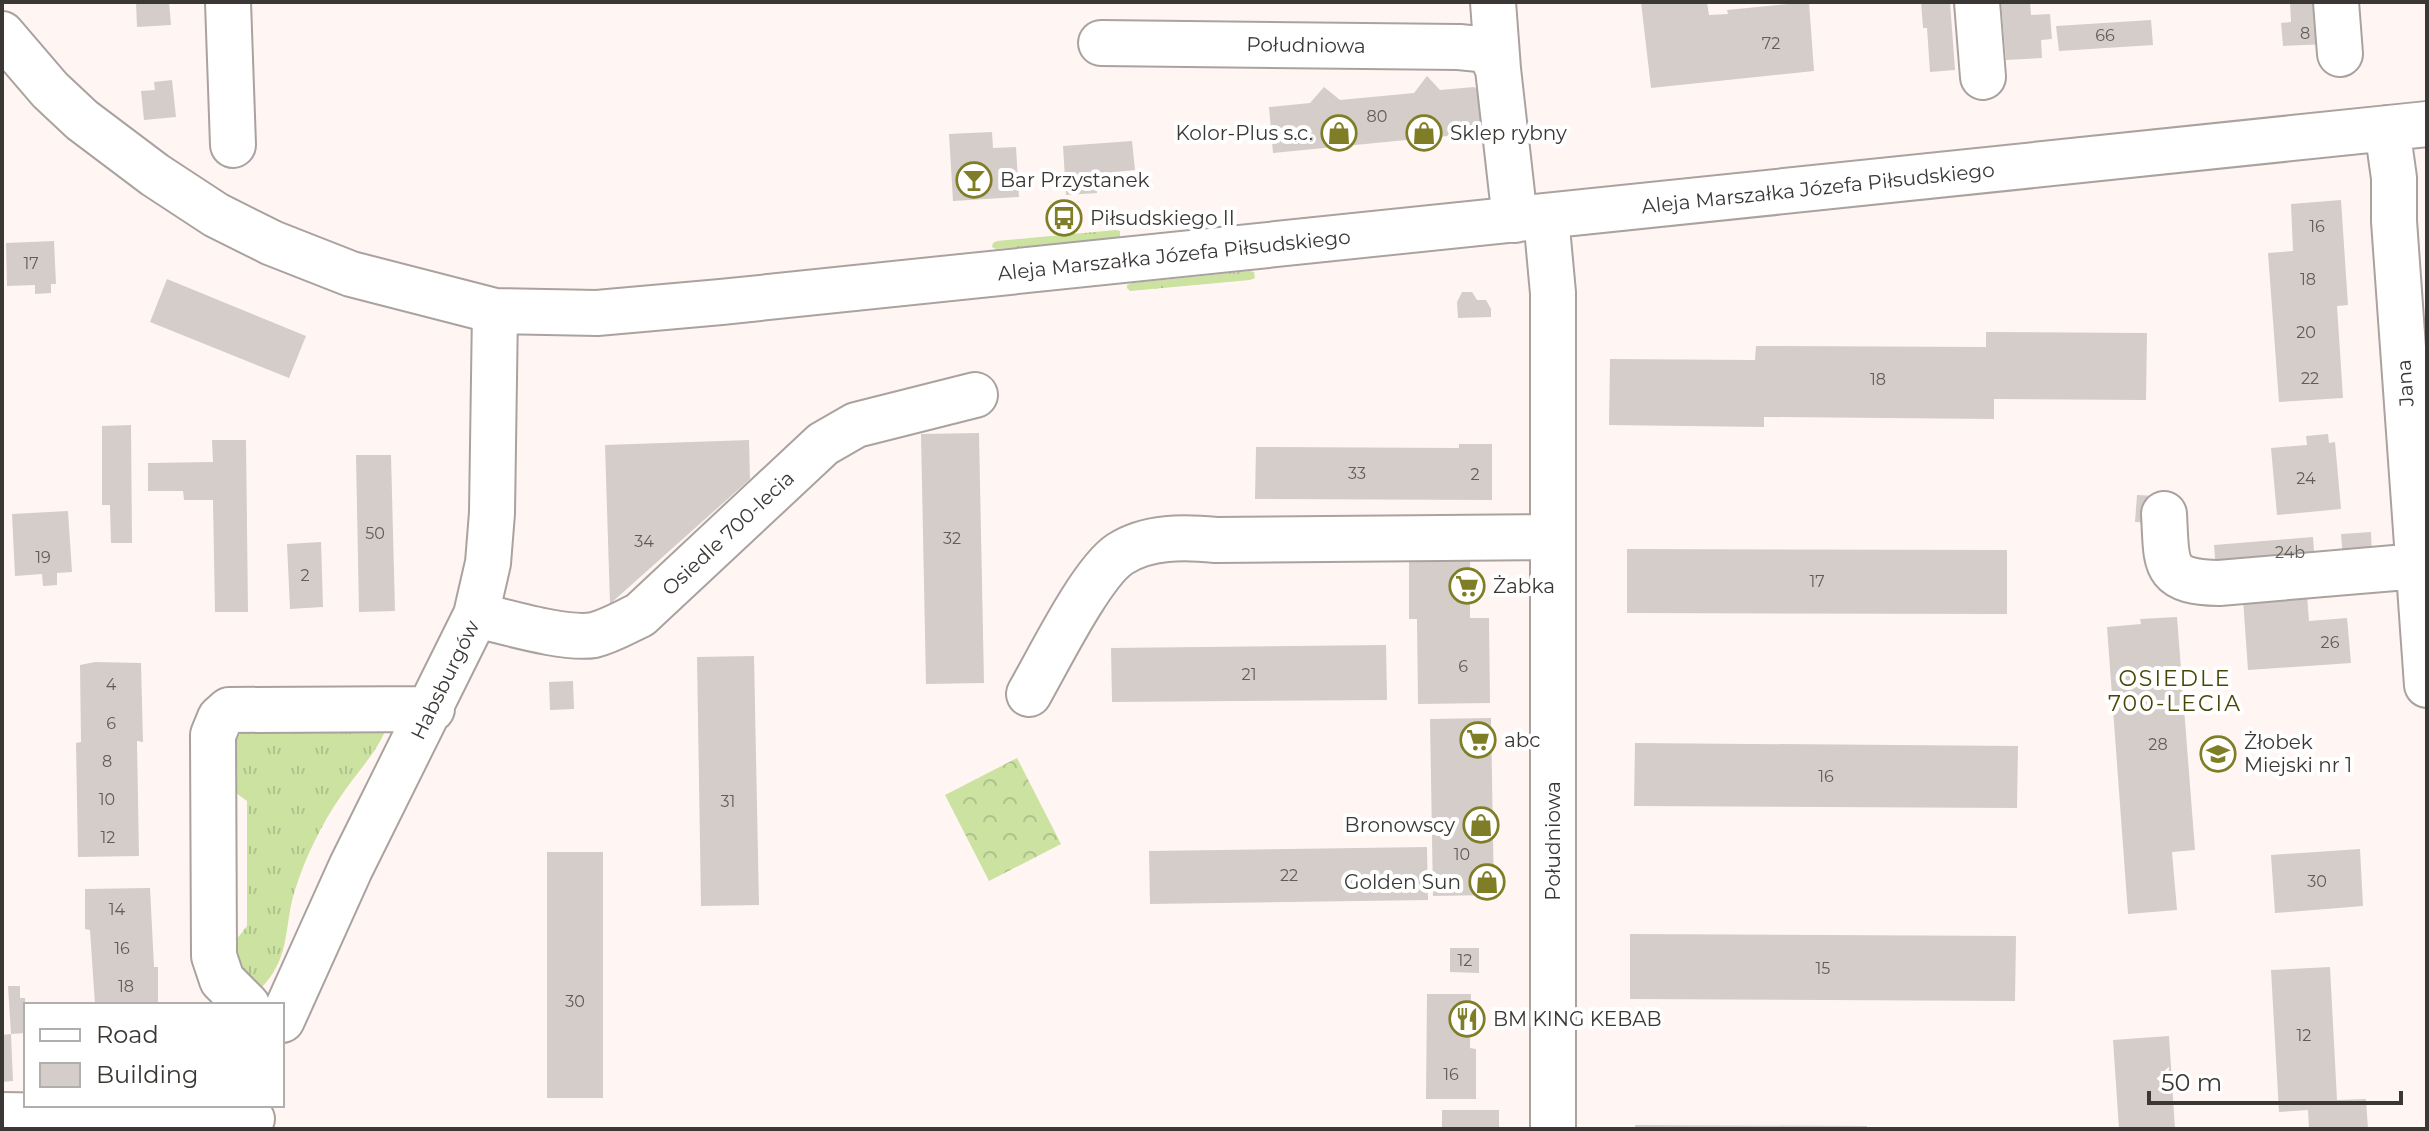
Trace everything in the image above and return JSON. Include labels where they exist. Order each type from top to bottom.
[{"type":"street","points":[[228,2],[233,145]]},
{"type":"street","name":"Południowa","points":[[1493,2],[1498,69],[1530,218],[1553,293],[1553,1129]]},
{"type":"street","points":[[1977,2],[1983,77]]},
{"type":"street","points":[[2336,2],[2340,54]]},
{"type":"street","name":"Aleja Marszałka Józefa Piłsudskiego","points":[[2,34],[50,90],[82,120],[155,175],[216,215],[272,243],[351,274],[495,311],[597,313],[2407,126]]},
{"type":"street","name":"Południowa","points":[[1101,43],[1459,47],[1489,50],[1498,69]]},
{"type":"street","name":"Jana","points":[[2407,126],[2394,178],[2394,221],[2427,685]]},
{"type":"street","name":"Habsburgów","points":[[284,1016],[351,867],[476,615],[488,563],[492,513],[495,311]]},
{"type":"street","name":"Osiedle 700-lecia","points":[[476,615],[570,635],[592,635],[608,630],[640,615],[823,444],[856,425],[975,395]]},
{"type":"street","points":[[2164,514],[2167,557],[2172,571],[2191,582],[2219,583],[2418,566]]},
{"type":"street","points":[[1029,694],[1098,576],[1119,555],[1145,543],[1184,537],[1232,540],[1551,537]]},
{"type":"street","points":[[245,1003],[222,980],[214,956],[213,735],[220,718],[229,710],[432,709]]},
{"type":"street","points":[[2,1115],[253,1118]]},
{"type":"green space","points":[[1120,231],[1120,237],[1115,239],[992,247],[997,241]]},
{"type":"green space","points":[[1254,272],[1255,278],[1250,280],[1130,291],[1127,288],[1132,283]]},
{"type":"green space","points":[[390,718],[375,749],[334,806],[315,841],[295,890],[281,955],[269,979],[258,991],[225,954],[247,926],[247,801],[221,782],[228,756],[245,724]]},
{"type":"green space","points":[[1017,758],[1061,844],[989,881],[945,795]]},
{"type":"building","points":[[136,2],[169,2],[171,25],[137,27]]},
{"type":"building","points":[[1641,2],[1707,2],[1709,15],[1728,14],[1727,10],[1809,2],[1814,71],[1651,88]]},
{"type":"building","points":[[1921,2],[1950,2],[1955,70],[1930,72],[1927,28],[1923,28]]},
{"type":"building","points":[[2001,2],[2030,2],[2031,15],[2050,14],[2052,39],[2041,40],[2042,58],[2006,60]]},
{"type":"building","points":[[2290,2],[2326,2],[2329,44],[2283,46],[2281,23],[2291,22]]},
{"type":"building","points":[[2151,20],[2153,45],[2059,51],[2056,26]]},
{"type":"building","points":[[1427,76],[1440,90],[1474,87],[1483,95],[1486,125],[1478,133],[1273,153],[1269,107],[1310,103],[1324,87],[1340,100],[1414,93]]},
{"type":"building","points":[[172,80],[176,117],[144,120],[141,91],[155,90],[154,82]]},
{"type":"building","points":[[992,132],[993,148],[1016,147],[1019,197],[953,201],[949,134]]},
{"type":"building","points":[[1132,141],[1135,170],[1095,174],[1097,193],[1066,195],[1063,146]]},
{"type":"building","points":[[2341,200],[2348,305],[2337,306],[2343,398],[2279,402],[2268,253],[2293,251],[2291,204]]},
{"type":"building","points":[[54,241],[56,284],[51,284],[51,293],[35,294],[35,285],[7,286],[6,243]]},
{"type":"building","points":[[167,279],[306,336],[289,378],[150,322]]},
{"type":"building","points":[[1462,292],[1472,292],[1477,300],[1486,300],[1491,317],[1458,318],[1457,302]]},
{"type":"building","points":[[1986,332],[2147,333],[2146,400],[1994,399],[1994,419],[1764,417],[1764,427],[1609,425],[1610,359],[1755,360],[1756,346],[1986,347]]},
{"type":"building","points":[[131,425],[132,543],[111,543],[110,505],[102,505],[102,426]]},
{"type":"building","points":[[979,433],[984,683],[926,684],[921,434]]},
{"type":"building","points":[[2328,434],[2329,443],[2335,442],[2341,509],[2277,515],[2271,448],[2307,445],[2306,436]]},
{"type":"building","points":[[212,440],[246,440],[248,612],[215,612],[213,500],[184,500],[183,491],[148,491],[148,463],[213,462]]},
{"type":"building","points":[[749,440],[750,479],[610,604],[605,445]]},
{"type":"building","points":[[1459,444],[1492,444],[1492,500],[1255,499],[1256,447],[1459,448]]},
{"type":"building","points":[[356,455],[391,455],[395,611],[359,612]]},
{"type":"building","points":[[2137,495],[2157,496],[2155,523],[2135,522]]},
{"type":"building","points":[[68,511],[72,572],[57,573],[57,585],[43,586],[42,574],[15,576],[12,514]]},
{"type":"building","points":[[2371,532],[2372,555],[2343,558],[2341,534]]},
{"type":"building","points":[[2313,537],[2315,564],[2216,571],[2214,545]]},
{"type":"building","points":[[321,542],[323,607],[290,609],[287,544]]},
{"type":"building","points":[[1627,549],[2007,550],[2007,614],[1627,613]]},
{"type":"building","points":[[1470,551],[1470,618],[1489,618],[1490,703],[1418,704],[1417,619],[1409,619],[1409,552]]},
{"type":"building","points":[[2307,595],[2309,621],[2347,618],[2351,663],[2248,670],[2243,599]]},
{"type":"building","points":[[2177,617],[2195,850],[2172,852],[2177,910],[2128,914],[2107,627],[2141,624],[2140,619]]},
{"type":"building","points":[[1386,645],[1387,700],[1112,702],[1111,648]]},
{"type":"building","points":[[754,656],[759,905],[701,906],[697,657]]},
{"type":"building","points":[[95,662],[141,663],[143,742],[137,741],[139,856],[78,857],[76,743],[81,742],[80,665]]},
{"type":"building","points":[[573,681],[574,709],[550,710],[549,682]]},
{"type":"building","points":[[1491,718],[1494,895],[1433,896],[1430,719]]},
{"type":"building","points":[[1635,743],[2018,746],[2017,808],[1634,806]]},
{"type":"building","points":[[1427,847],[1428,900],[1150,904],[1149,851]]},
{"type":"building","points":[[2360,849],[2363,906],[2275,913],[2271,855]]},
{"type":"building","points":[[547,852],[603,852],[603,1098],[547,1098]]},
{"type":"building","points":[[150,888],[154,967],[158,967],[158,1003],[95,1003],[90,930],[85,929],[85,889]]},
{"type":"building","points":[[1630,934],[2016,936],[2015,1001],[1630,999]]},
{"type":"building","points":[[1450,948],[1479,948],[1479,973],[1450,972]]},
{"type":"building","points":[[2330,967],[2337,1100],[2366,1099],[2368,1129],[2309,1129],[2308,1110],[2279,1112],[2271,970]]},
{"type":"building","points":[[8,986],[20,986],[20,998],[25,998],[24,1033],[11,1034]]},
{"type":"building","points":[[1427,994],[1471,994],[1470,1048],[1476,1049],[1476,1099],[1426,1099]]},
{"type":"building","points":[[11,1034],[13,1081],[2,1082],[2,1035]]},
{"type":"building","points":[[2169,1036],[2175,1129],[2119,1129],[2113,1040]]},
{"type":"building","points":[[1442,1110],[1499,1110],[1499,1129],[1442,1129]]},
{"type":"building","points":[[1635,1125],[1867,1126],[1867,1129],[1635,1129]]},
{"type":"place","name":"Kolor-Plus s.c.","points":[[1339,133]]},
{"type":"place","name":"Sklep rybny","points":[[1424,133]]},
{"type":"place","name":"Bar Przystanek","points":[[974,180]]},
{"type":"place","name":"Piłsudskiego II","points":[[1064,218]]},
{"type":"place","name":"Żabka","points":[[1467,586]]},
{"type":"place","name":"abc","points":[[1478,740]]},
{"type":"place","name":"Żłobek Miejski nr 1","points":[[2218,754]]},
{"type":"place","name":"Bronowscy","points":[[1481,825]]},
{"type":"place","name":"Golden Sun","points":[[1487,882]]},
{"type":"place","name":"BM KING KEBAB","points":[[1467,1019]]},
{"type":"district","name":"OSIEDLE 700-LECIA","points":[[2175,690]]}]
